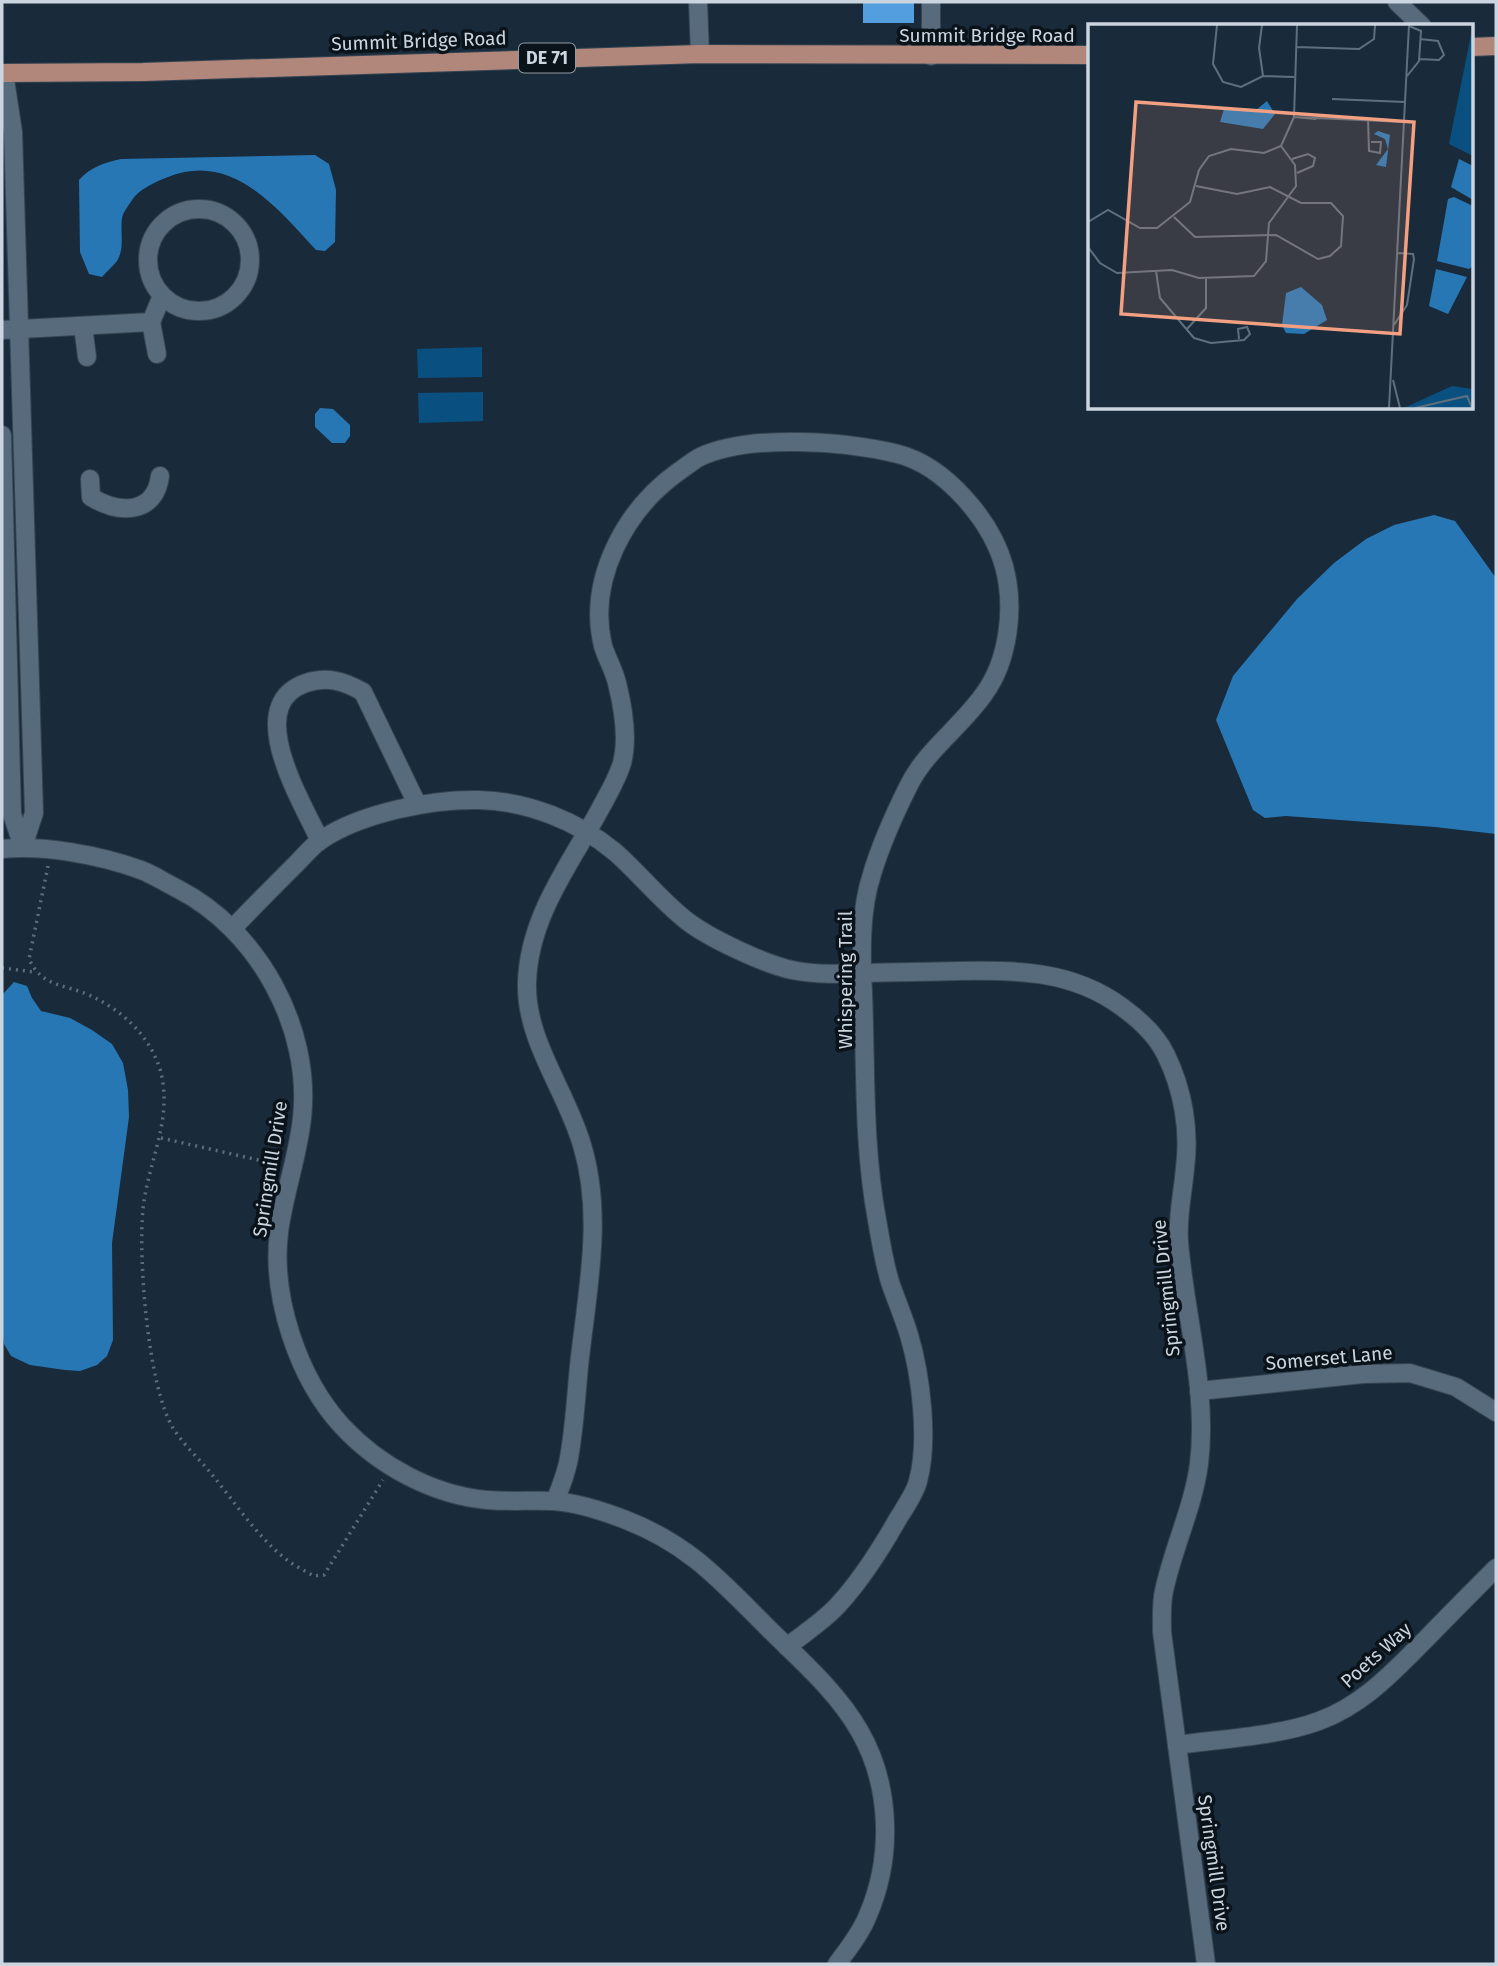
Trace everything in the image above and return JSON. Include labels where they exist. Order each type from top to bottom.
[{"type":"main road","points":[[1474,47],[1496,46]]},
{"type":"main road","name":"Summit Bridge Road","points":[[2,77],[700,54],[1088,55]]},
{"type":"street","points":[[698,2],[700,54]]},
{"type":"street","points":[[931,2],[931,56]]},
{"type":"street","points":[[1397,2],[1420,24]]},
{"type":"street","points":[[2,77],[13,132],[10,330],[34,813],[23,847]]},
{"type":"street","points":[[192,209],[208,209],[224,214],[239,227],[250,248],[249,274],[241,291],[225,305],[200,312],[182,309],[162,296],[153,281],[148,263],[149,249],[161,225],[173,215],[192,209]]},
{"type":"street","points":[[157,354],[151,322],[162,296]]},
{"type":"street","points":[[10,330],[151,322]]},
{"type":"street","points":[[83,326],[87,357]]},
{"type":"street","points":[[2,435],[12,814],[23,847]]},
{"type":"street","name":"Whispering Trail","points":[[555,1501],[568,1467],[594,1212],[592,1183],[584,1151],[575,1122],[542,1052],[530,1018],[527,986],[530,956],[538,923],[556,885],[608,795],[623,759],[622,714],[616,679],[603,643],[600,591],[613,550],[633,517],[661,484],[698,457],[745,444],[860,446],[908,456],[953,483],[984,525],[1003,563],[1011,611],[999,663],[986,692],[912,777],[869,880],[864,919],[862,973],[868,1162],[888,1276],[910,1338],[920,1387],[923,1427],[918,1484],[892,1530],[835,1609],[787,1647]]},
{"type":"street","points":[[90,479],[91,497],[101,503],[132,509],[153,498],[158,491],[160,476]]},
{"type":"street","points":[[320,841],[285,765],[276,732],[276,718],[282,704],[290,692],[302,685],[316,680],[333,679],[363,692],[417,804]]},
{"type":"street","name":"Springmill Drive","points":[[233,928],[320,841],[364,820],[417,804],[461,800],[508,802],[552,814],[587,833],[614,851],[688,922],[786,969],[820,975],[1019,971],[1053,975],[1085,984],[1142,1022],[1165,1052],[1180,1092],[1187,1135],[1178,1237],[1199,1391],[1201,1438],[1191,1504],[1176,1544],[1163,1595],[1162,1632],[1206,1964]]},
{"type":"street","name":"Springmill Drive","points":[[2,849],[23,847],[73,852],[142,870],[187,893],[233,928],[263,966],[284,1007],[296,1041],[302,1079],[302,1118],[278,1237],[279,1279],[287,1326],[318,1393],[341,1425],[376,1457],[411,1478],[447,1492],[484,1500],[555,1501],[587,1507],[628,1521],[672,1542],[701,1562],[839,1702],[859,1730],[873,1758],[884,1801],[885,1842],[880,1880],[868,1917],[837,1964]]},
{"type":"street","name":"Somerset Lane","points":[[1199,1391],[1363,1374],[1410,1373],[1456,1387],[1496,1412]]},
{"type":"street","name":"Poets Way","points":[[1177,1745],[1275,1731],[1317,1722],[1341,1712],[1363,1699],[1395,1670],[1496,1568]]},
{"type":"path","points":[[51,850],[29,959],[35,972],[45,980],[90,996],[125,1017],[150,1043],[160,1070],[165,1097],[161,1138],[143,1209],[143,1274],[153,1359],[163,1404],[173,1428],[260,1533],[286,1559],[314,1576],[324,1575],[392,1466]]},
{"type":"path","points":[[2,968],[35,972]]},
{"type":"path","points":[[161,1138],[291,1168]]},
{"type":"shaded area","points":[[315,155],[329,164],[336,190],[335,242],[325,251],[316,250],[285,217],[251,188],[233,178],[213,172],[191,171],[159,181],[135,196],[123,216],[122,245],[117,261],[102,277],[89,274],[80,252],[79,180],[93,169],[121,159]]},
{"type":"shaded area","points":[[482,347],[482,377],[418,378],[417,349]]},
{"type":"shaded area","points":[[483,392],[483,421],[419,423],[418,393]]},
{"type":"shaded area","points":[[320,408],[333,409],[350,425],[350,436],[345,443],[332,443],[315,427],[315,414]]},
{"type":"shaded area","points":[[1434,515],[1455,521],[1496,578],[1496,834],[1286,816],[1265,818],[1253,810],[1216,720],[1233,676],[1297,599],[1334,563],[1366,539],[1394,525]]},
{"type":"shaded area","points":[[14,982],[27,986],[41,1011],[70,1018],[112,1044],[123,1063],[128,1090],[129,1117],[112,1243],[113,1340],[107,1356],[97,1365],[80,1371],[30,1365],[11,1356],[4,1344],[2,995]]},
{"type":"building","points":[[863,2],[914,2],[914,23],[863,23]]}]
